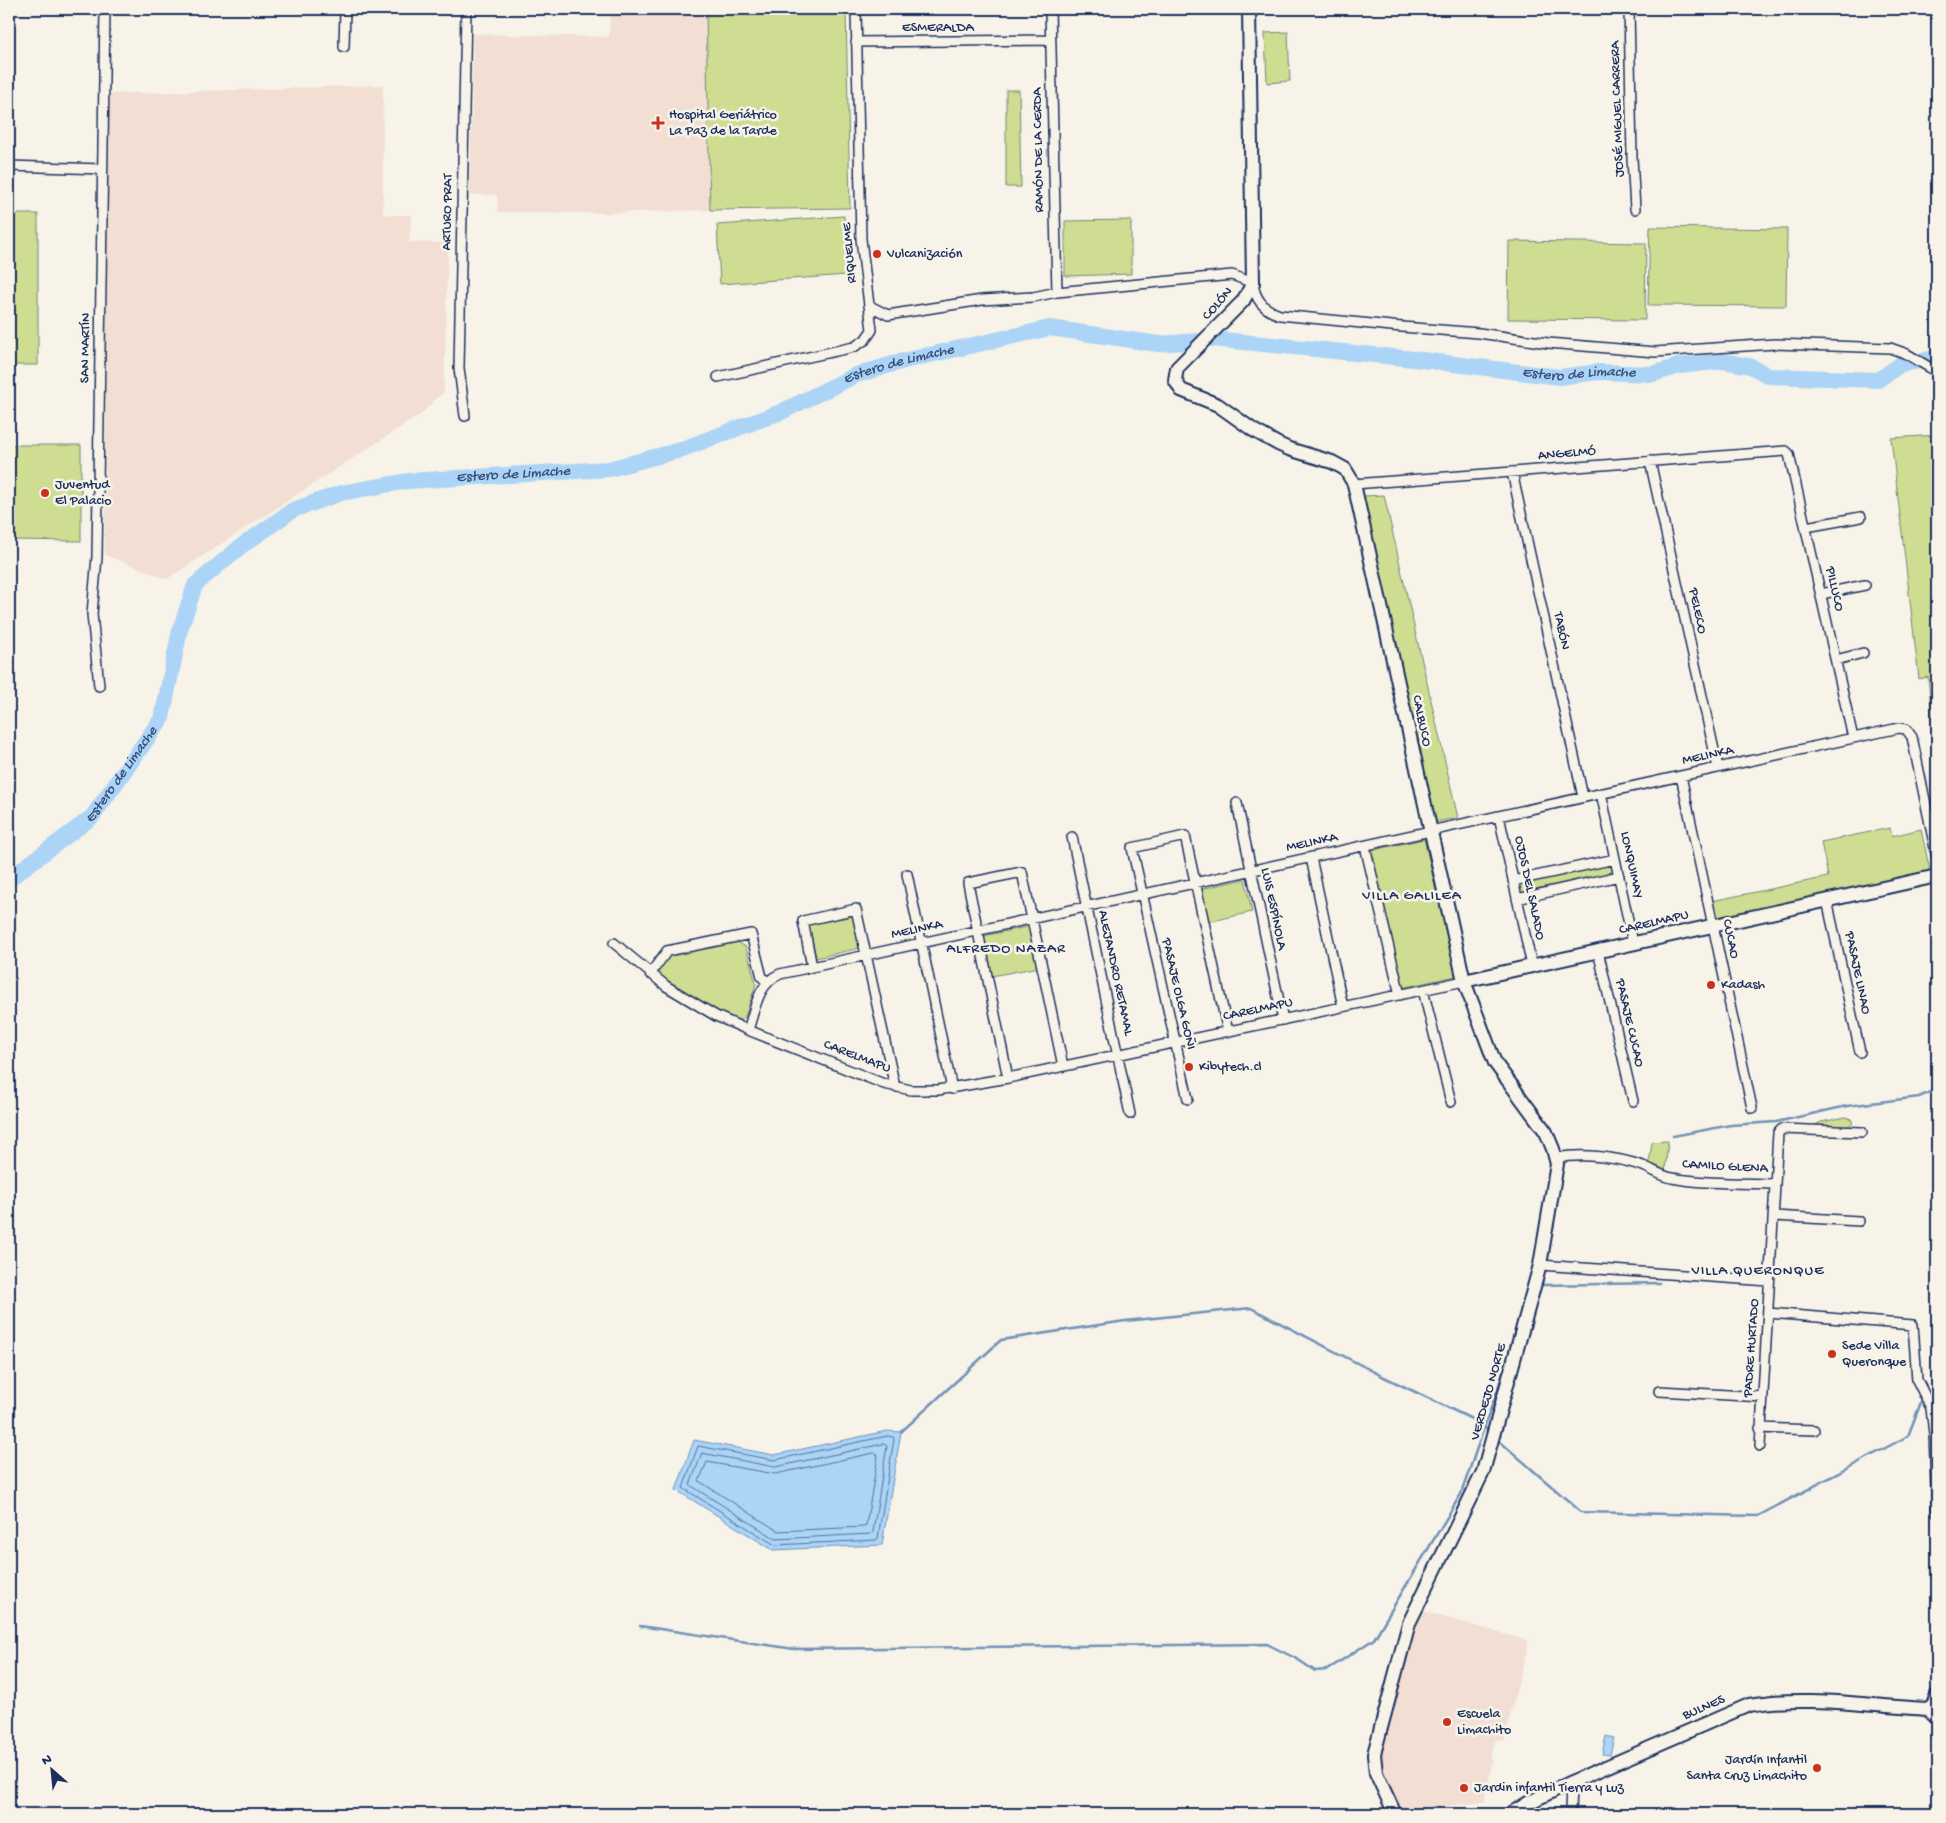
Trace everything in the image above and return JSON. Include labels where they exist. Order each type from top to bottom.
[{"type":"street","name":"SAN MARTÍN","points":[[99,686],[92,614],[97,557],[105,9]]},
{"type":"street","points":[[344,47],[345,9]]},
{"type":"street","name":"ARTURO PRAT","points":[[465,416],[459,368],[466,9]]},
{"type":"street","name":"RIQUELME","points":[[718,377],[860,344],[872,330],[861,239],[856,9]]},
{"type":"street","name":"RAMÓN DE LA CERDA","points":[[1050,9],[1058,292]]},
{"type":"street","name":"COLÓN","points":[[1249,9],[1253,282],[1243,301],[1177,368],[1176,384],[1184,392],[1218,405],[1253,430],[1278,444],[1332,462],[1345,469]]},
{"type":"street","name":"JOSÉ MIGUEL CARRERA","points":[[1629,9],[1635,209]]},
{"type":"street","name":"ESMERALDA","points":[[856,42],[1050,40]]},
{"type":"street","points":[[9,166],[102,169]]},
{"type":"street","points":[[870,306],[888,315],[982,300],[1033,297],[1058,292],[1232,275],[1253,282],[1256,295],[1263,306],[1280,315],[1402,327],[1479,332],[1548,344],[1655,352],[1775,344],[1890,348],[1907,354],[1937,372]]},
{"type":"street","name":"ANGELMÓ","points":[[1354,484],[1782,450]]},
{"type":"street","name":"PILLUCO","points":[[1782,450],[1789,454],[1853,738]]},
{"type":"street","name":"PELECO","points":[[1650,461],[1718,768]]},
{"type":"street","name":"CALBUCO","points":[[1345,469],[1354,484],[1464,981]]},
{"type":"street","name":"TABÓN","points":[[1512,472],[1583,797]]},
{"type":"street","points":[[1806,527],[1861,516]]},
{"type":"street","points":[[1821,594],[1865,585]]},
{"type":"street","points":[[1836,660],[1864,653]]},
{"type":"street","name":"MELINKA","points":[[767,982],[780,974],[1899,728],[1906,729],[1912,737],[1937,858]]},
{"type":"street","name":"CUCAO","points":[[1681,776],[1752,1108]]},
{"type":"street","name":"LONQUIMAY","points":[[1601,794],[1633,943]]},
{"type":"street","name":"LUIS ESPÍNOLA","points":[[1237,803],[1283,1020]]},
{"type":"street","name":"OJOS DEL SALADO","points":[[1499,816],[1532,966]]},
{"type":"street","name":"PASAJE OLGA GOÑI","points":[[1188,1099],[1132,848],[1185,836],[1195,883]]},
{"type":"street","name":"ALEJANDRO RETAMAL","points":[[1072,837],[1130,1114]]},
{"type":"street","points":[[1365,846],[1400,995]]},
{"type":"street","points":[[1311,858],[1343,1007]]},
{"type":"street","points":[[1513,881],[1616,859]]},
{"type":"street","points":[[1008,1078],[968,883],[977,881],[1022,872],[1063,1066]]},
{"type":"street","points":[[906,874],[952,1089]]},
{"type":"street","points":[[1517,899],[1619,876]]},
{"type":"street","name":"CARELMAPU","points":[[614,943],[650,974],[701,1008],[748,1030],[870,1079],[895,1087],[925,1091],[952,1089],[1228,1032],[1937,876]]},
{"type":"street","points":[[1195,883],[1228,1032]]},
{"type":"street","name":"PASAJE LINAO","points":[[1827,900],[1860,1052]]},
{"type":"street","points":[[812,967],[803,921],[856,910],[895,1087]]},
{"type":"street","points":[[650,974],[666,952],[751,934],[762,977],[767,982],[761,990],[748,1030]]},
{"type":"street","name":"PASAJE CUCAO","points":[[1598,951],[1633,1101]]},
{"type":"street","name":"VERDEJO NORTE","points":[[1395,1814],[1376,1773],[1374,1754],[1409,1623],[1483,1472],[1540,1265],[1557,1173],[1556,1158],[1550,1140],[1541,1125],[1494,1063],[1464,981]]},
{"type":"street","points":[[1423,990],[1451,1102]]},
{"type":"street","name":"PADRE HURTADO","points":[[1760,1446],[1778,1133],[1782,1129],[1862,1132]]},
{"type":"street","name":"CAMILO GLENA","points":[[1556,1158],[1592,1156],[1620,1160],[1645,1167],[1670,1178],[1775,1184]]},
{"type":"street","points":[[1774,1216],[1859,1222]]},
{"type":"street","points":[[1540,1265],[1770,1281]]},
{"type":"street","points":[[1768,1313],[1913,1325],[1917,1380],[1931,1408],[1937,1512]]},
{"type":"street","points":[[1659,1391],[1763,1397]]},
{"type":"street","points":[[1760,1428],[1814,1430]]},
{"type":"street","points":[[1937,1696],[1933,1705],[1927,1709],[1937,1718]]},
{"type":"street","name":"BULNES","points":[[1510,1814],[1571,1782],[1749,1705],[1799,1701],[1927,1709]]},
{"type":"street","points":[[1570,1814],[1571,1782]]},
{"type":"shaded area","points":[[610,9],[706,9],[710,210],[606,213],[498,212],[497,195],[470,195],[473,34],[609,37]]},
{"type":"shaded area","points":[[383,85],[383,215],[412,215],[409,242],[448,243],[444,391],[421,414],[167,579],[105,555],[108,94]]},
{"type":"shaded area","name":"Escuela Limachito","points":[[1422,1611],[1529,1641],[1504,1740],[1494,1741],[1489,1758],[1493,1760],[1484,1802],[1445,1806],[1447,1814],[1400,1814],[1380,1765],[1381,1742],[1403,1658]]},
{"type":"green space","points":[[706,9],[846,9],[850,208],[710,210]]},
{"type":"green space","points":[[1288,32],[1290,81],[1267,83],[1265,33]]},
{"type":"green space","points":[[1006,90],[1019,90],[1021,187],[1006,187]]},
{"type":"green space","points":[[9,214],[38,214],[38,365],[9,365]]},
{"type":"green space","points":[[844,216],[847,275],[720,284],[717,225]]},
{"type":"green space","points":[[1131,220],[1131,274],[1065,276],[1065,221]]},
{"type":"green space","points":[[1650,227],[1787,229],[1786,306],[1648,305]]},
{"type":"green space","points":[[1509,241],[1646,243],[1645,320],[1508,319]]},
{"type":"green space","points":[[1937,435],[1937,768],[1928,677],[1919,679],[1891,438]]},
{"type":"green space","name":"Juventud El Palacio","points":[[9,445],[81,445],[81,541],[9,540]]},
{"type":"green space","points":[[1384,495],[1458,818],[1435,822],[1364,496]]},
{"type":"green space","points":[[1890,828],[1892,836],[1921,829],[1930,871],[1716,919],[1712,901],[1828,877],[1821,842]]},
{"type":"green space","points":[[1424,839],[1456,976],[1401,988],[1369,851]]},
{"type":"green space","points":[[1611,862],[1614,875],[1520,895],[1517,883]]},
{"type":"green space","points":[[1245,879],[1252,912],[1208,922],[1201,889]]},
{"type":"green space","points":[[853,916],[860,948],[816,958],[809,925]]},
{"type":"green space","points":[[1031,926],[1039,967],[992,976],[983,936]]},
{"type":"green space","points":[[736,941],[746,947],[756,984],[745,1017],[741,1020],[737,1021],[706,1006],[654,972],[667,955]]},
{"type":"green space","points":[[1846,1117],[1851,1119],[1853,1123],[1847,1127],[1809,1128],[1821,1122]]},
{"type":"green space","points":[[1668,1141],[1665,1172],[1649,1164],[1652,1142]]},
{"type":"water","points":[[887,1431],[901,1432],[882,1545],[773,1550],[676,1490],[694,1440],[774,1455]]},
{"type":"water","points":[[1606,1736],[1614,1738],[1610,1755],[1602,1754]]},
{"type":"waterway","name":"Estero de Limache","points":[[9,879],[92,817],[162,718],[180,630],[195,585],[240,547],[293,510],[341,493],[408,481],[609,469],[677,451],[781,412],[856,375],[907,360],[1050,328],[1158,344],[1199,341]]},
{"type":"waterway","name":"Estero de Limache","points":[[1213,339],[1414,359],[1559,377],[1599,372],[1653,374],[1679,366],[1723,361],[1750,366],[1769,376],[1878,380],[1901,364],[1937,358]]},
{"type":"waterway","points":[[1673,1136],[1731,1125],[1776,1122],[1847,1106],[1919,1097],[1937,1089]]},
{"type":"waterway","points":[[1542,1285],[1659,1283]]},
{"type":"waterway","points":[[901,1432],[1001,1340],[1125,1321],[1251,1308],[1382,1376],[1478,1422],[1490,1432]]},
{"type":"waterway","points":[[640,1626],[794,1649],[1267,1644],[1297,1659],[1315,1671],[1327,1670],[1374,1639],[1461,1494],[1508,1359]]},
{"type":"waterway","points":[[1927,1393],[1937,1391]]},
{"type":"waterway","points":[[1497,1439],[1581,1512],[1758,1516],[1908,1436],[1923,1397]]},
{"type":"place","name":"Hospital Geriátrico La Paz de la Tarde","points":[[658,123]]},
{"type":"place","name":"Vulcanización","points":[[877,254]]},
{"type":"place","name":"Juventud El Palacio","points":[[45,493]]},
{"type":"place","name":"Kadash","points":[[1711,985]]},
{"type":"place","name":"Kibytech.cl","points":[[1189,1067]]},
{"type":"place","name":"Sede Villa Queronque","points":[[1832,1354]]},
{"type":"place","name":"Escuela Limachito","points":[[1447,1722]]},
{"type":"place","name":"Jardín Infantil Santa Cruz Limachito","points":[[1817,1768]]},
{"type":"place","name":"Jardin infantil Tierra y Luz","points":[[1464,1788]]},
{"type":"district","name":"VILLA GALILEA","points":[[1412,896]]},
{"type":"district","name":"ALFREDO NAZAR","points":[[1006,949]]},
{"type":"district","name":"VILLA QUERONQUE","points":[[1758,1271]]}]
